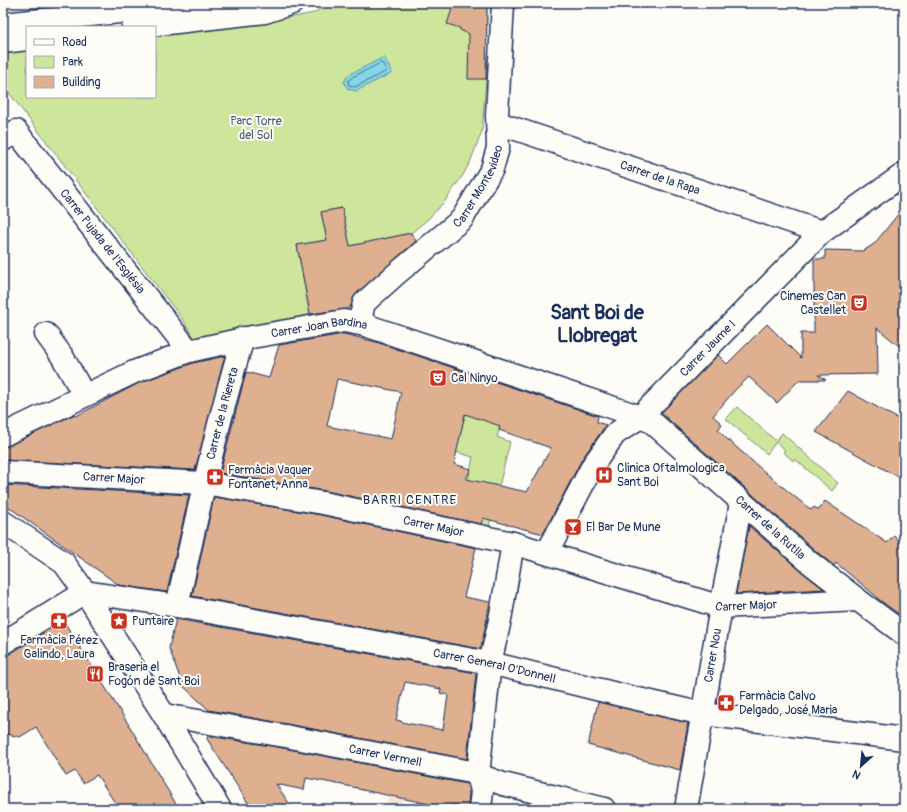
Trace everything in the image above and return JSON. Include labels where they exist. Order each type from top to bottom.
[{"type":"street","points":[[3,24],[207,3]]},
{"type":"street","points":[[142,26],[265,12],[292,3]]},
{"type":"street","name":"Carrer Montevideo","points":[[364,325],[361,316],[364,303],[394,275],[462,220],[495,162],[498,148],[503,3]]},
{"type":"street","points":[[3,42],[26,39]]},
{"type":"street","name":"Carrer de la Rapa","points":[[498,123],[822,232]]},
{"type":"street","name":"Carrer Pujada de l'Església","points":[[9,135],[189,351]]},
{"type":"street","name":"Carrer Jaume I","points":[[547,553],[593,465],[615,434],[640,417],[822,232],[904,174]]},
{"type":"street","name":"Carrer Joan Bardina","points":[[3,435],[134,372],[189,351],[243,338],[344,321],[364,325],[640,417]]},
{"type":"street","points":[[46,334],[84,395]]},
{"type":"street","name":"Carrer de la Riereta","points":[[177,606],[204,483],[227,392],[243,338]]},
{"type":"street","name":"Carrer de la Rutlla","points":[[640,417],[652,422],[809,562],[904,634]]},
{"type":"street","name":"Carrer Major","points":[[3,472],[204,483],[323,503],[513,543],[721,607],[858,600]]},
{"type":"street","name":"Carrer Nou","points":[[686,809],[741,502]]},
{"type":"street","points":[[3,522],[64,563],[85,592],[164,715],[220,809]]},
{"type":"street","points":[[480,809],[482,792],[478,776],[490,663],[503,604],[513,543]]},
{"type":"street","points":[[3,643],[85,592]]},
{"type":"street","name":"Carrer General O'Donnell","points":[[85,592],[177,606],[490,663],[703,714],[904,739]]},
{"type":"street","name":"Carrer Vermell","points":[[164,715],[471,772],[478,776],[503,784],[604,809]]},
{"type":"shaded area","points":[[395,762],[409,765],[401,809],[386,809]]},
{"type":"green space","name":"Parc Torre del Sol","points":[[330,3],[477,3],[487,6],[486,79],[482,131],[471,160],[463,175],[445,201],[428,219],[411,233],[350,246],[342,208],[321,212],[327,240],[297,245],[310,315],[196,341],[183,320],[3,85],[3,48],[26,46],[26,98],[156,98],[156,32],[314,13]]},
{"type":"green space","points":[[479,375],[512,386],[497,437],[510,442],[488,530],[459,524],[473,457],[456,452],[461,428]]},
{"type":"green space","points":[[737,407],[776,441],[782,433],[838,483],[832,491],[795,459],[793,461],[783,452],[785,450],[776,442],[767,454],[726,419]]},
{"type":"green space","points":[[424,768],[440,771],[433,809],[417,809]]},
{"type":"water","points":[[384,57],[392,73],[356,91],[348,89],[344,82],[348,75]]},
{"type":"building","points":[[454,3],[477,3],[487,6],[486,79],[468,79],[469,34],[460,30],[460,28],[447,24]]},
{"type":"building","points":[[904,207],[904,350],[877,328],[878,374],[818,375],[826,380],[799,380],[777,403],[749,377],[735,390],[713,416],[722,424],[718,430],[727,439],[811,510],[814,507],[819,510],[825,501],[887,543],[894,536],[904,545],[904,618],[877,598],[836,563],[834,566],[817,552],[661,413],[718,355],[727,364],[767,324],[801,358],[801,333],[814,333],[814,259],[825,259],[825,250],[863,251],[874,244]]},
{"type":"building","points":[[342,208],[350,246],[411,233],[416,241],[356,294],[351,306],[347,309],[310,314],[297,245],[327,240],[321,212]]},
{"type":"building","points":[[344,334],[376,342],[598,416],[597,422],[606,425],[582,459],[543,534],[483,518],[481,524],[326,491],[220,473],[246,372],[269,378],[279,345]],"holes":[[[337,379],[401,392],[391,439],[327,426]],[[465,414],[500,426],[499,430],[551,448],[527,492],[466,479],[471,469],[454,464]]]},
{"type":"building","points":[[225,356],[195,470],[3,460],[3,447],[75,414],[76,416],[139,383],[193,363]]},
{"type":"building","points":[[848,391],[904,422],[904,480],[816,432]]},
{"type":"building","points":[[3,485],[189,495],[167,592],[119,585],[3,503]]},
{"type":"building","points":[[214,497],[321,515],[476,548],[464,597],[490,602],[481,649],[192,596]]},
{"type":"building","points":[[749,526],[801,571],[824,589],[736,594]]},
{"type":"building","points":[[176,619],[476,673],[467,759],[209,710],[183,686],[169,648]],"holes":[[[405,682],[441,689],[440,693],[448,695],[443,730],[396,720]]]},
{"type":"building","points":[[63,620],[179,809],[119,809],[97,775],[83,783],[75,771],[66,776],[36,727],[20,737],[3,733],[3,655],[10,654]]},
{"type":"building","points":[[598,702],[688,723],[680,770],[588,745]]},
{"type":"building","points":[[208,736],[283,748],[467,784],[469,792],[468,808],[452,805],[451,809],[433,809],[434,805],[306,778],[304,790],[276,784],[293,809],[252,809],[207,739]]},
{"type":"place","name":"Cinemes Can Castellet","points":[[859,303]]},
{"type":"place","name":"Cal Ninyo","points":[[438,378]]},
{"type":"place","name":"Clinica Oftalmologica Sant Boi","points":[[604,475]]},
{"type":"place","name":"Farmàcia Vaquer Fontanet, Anna","points":[[215,477]]},
{"type":"place","name":"El Bar De Mune","points":[[573,527]]},
{"type":"place","name":"Farmàcia Pérez Galindo, Laura","points":[[59,621]]},
{"type":"place","name":"Puntaire","points":[[119,621]]},
{"type":"place","name":"Braseria el Fogón de Sant Boi","points":[[95,674]]},
{"type":"place","name":"Farmàcia Calvo Delgado, José Maria","points":[[726,703]]},
{"type":"district","name":"Sant Boi de Llobregat","points":[[597,324]]},
{"type":"district","name":"BARRI CENTRE","points":[[410,500]]}]
